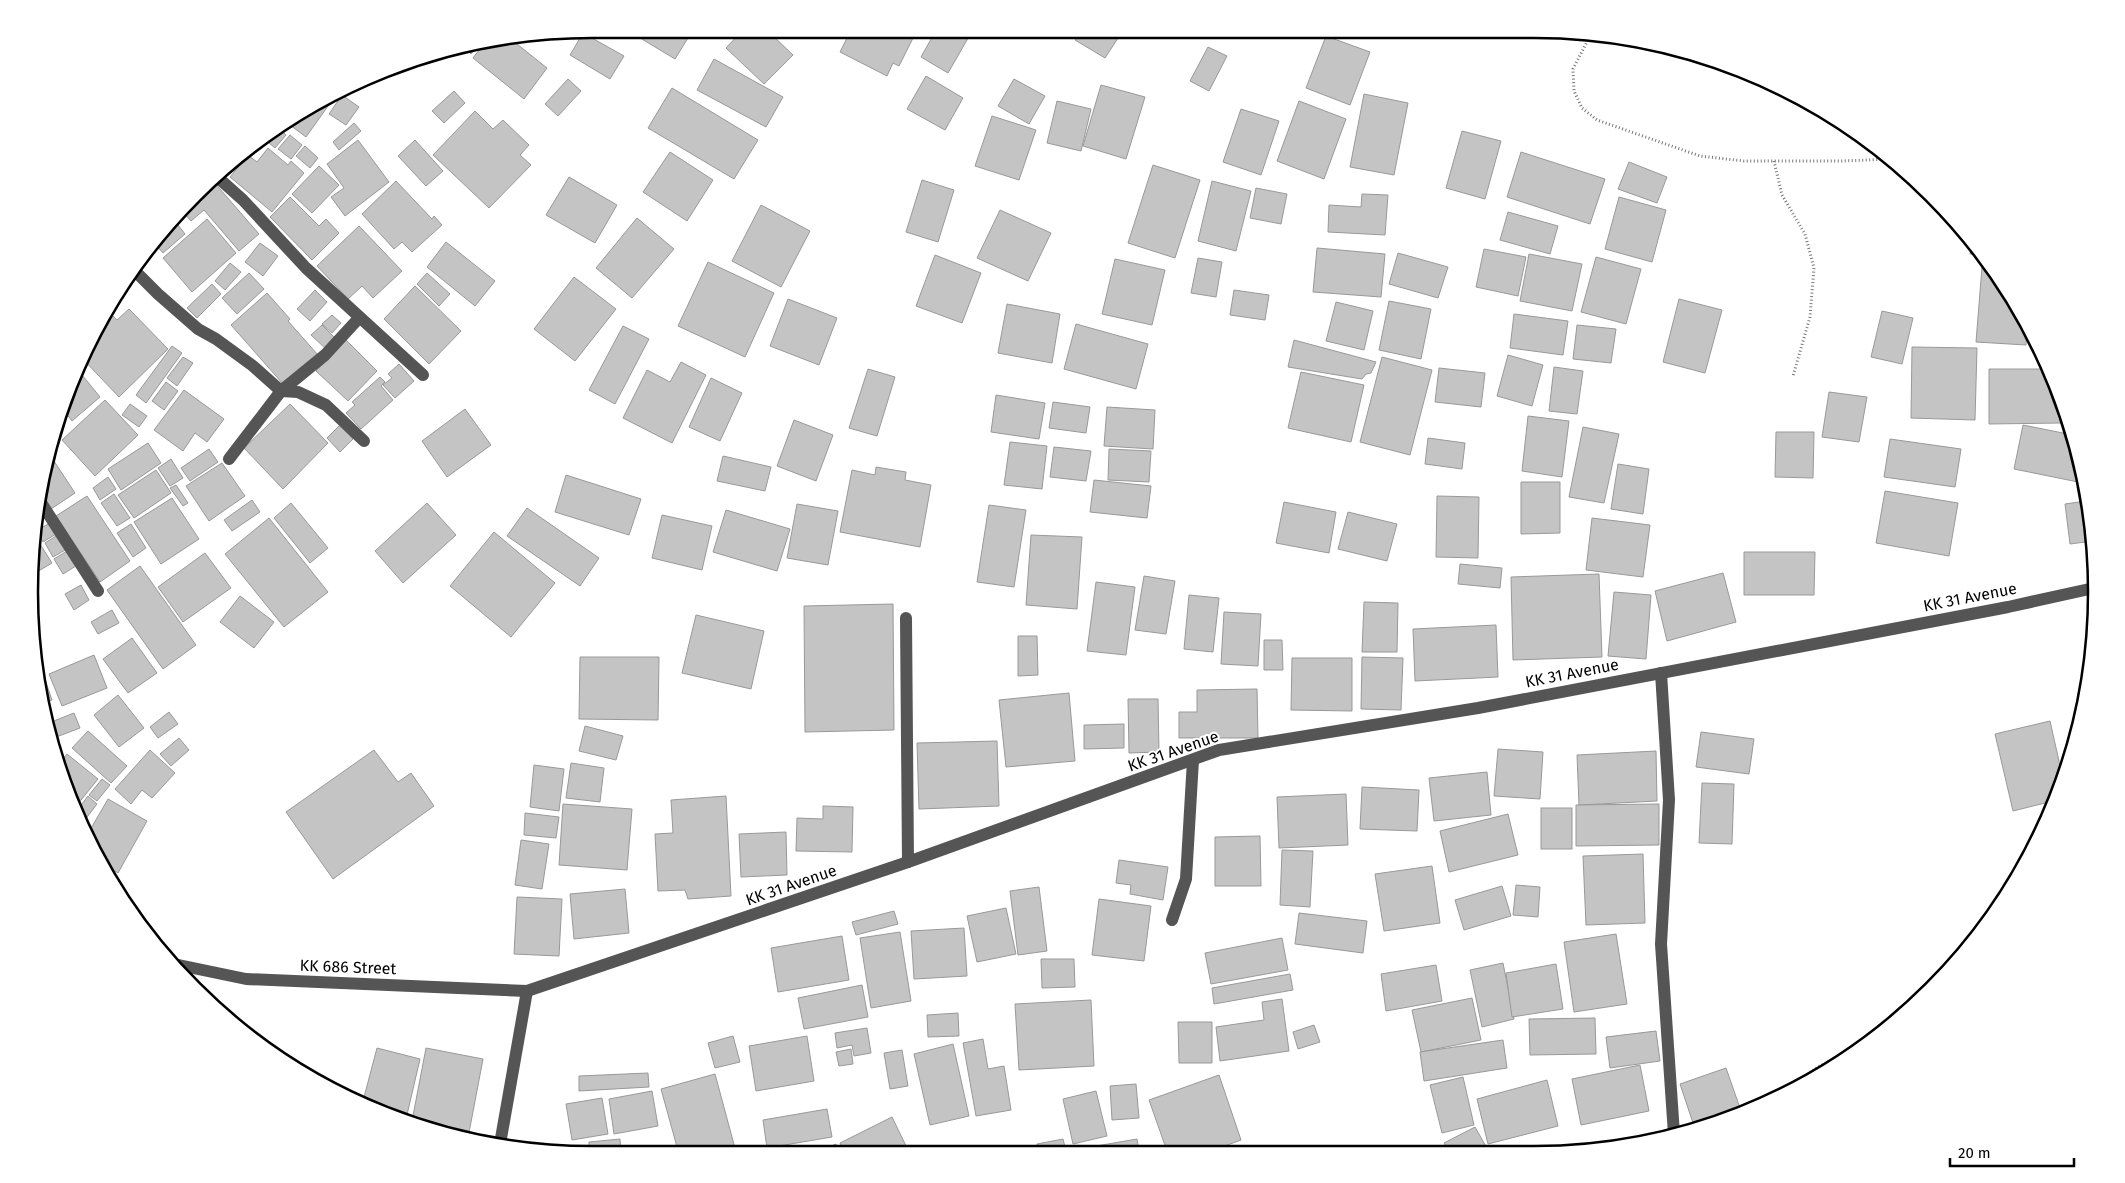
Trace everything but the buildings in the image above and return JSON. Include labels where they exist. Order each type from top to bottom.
[{"type":"street","points":[[221,180],[243,200],[306,268],[424,375]]},
{"type":"street","points":[[138,274],[198,329],[216,339],[253,366],[281,391],[298,392],[326,405],[364,441]]},
{"type":"street","points":[[229,459],[281,391],[325,355],[359,318]]},
{"type":"street","points":[[44,507],[98,591]]},
{"type":"street","name":"KK 31 Avenue","points":[[527,991],[908,862],[1219,750],[1478,708],[2008,607],[2088,589]]},
{"type":"street","points":[[906,618],[908,862]]},
{"type":"street","points":[[1661,673],[1669,800],[1661,944],[1674,1128]]},
{"type":"street","points":[[1172,920],[1186,879],[1193,760]]},
{"type":"street","name":"KK 686 Street","points":[[184,967],[246,980],[527,991]]},
{"type":"street","points":[[501,1138],[527,991]]},
{"type":"path","points":[[1588,40],[1573,68],[1574,91],[1582,108],[1597,120],[1700,156],[1744,162],[1880,159]]},
{"type":"path","points":[[1774,161],[1782,195],[1805,234],[1814,268],[1810,317],[1793,376]]}]
